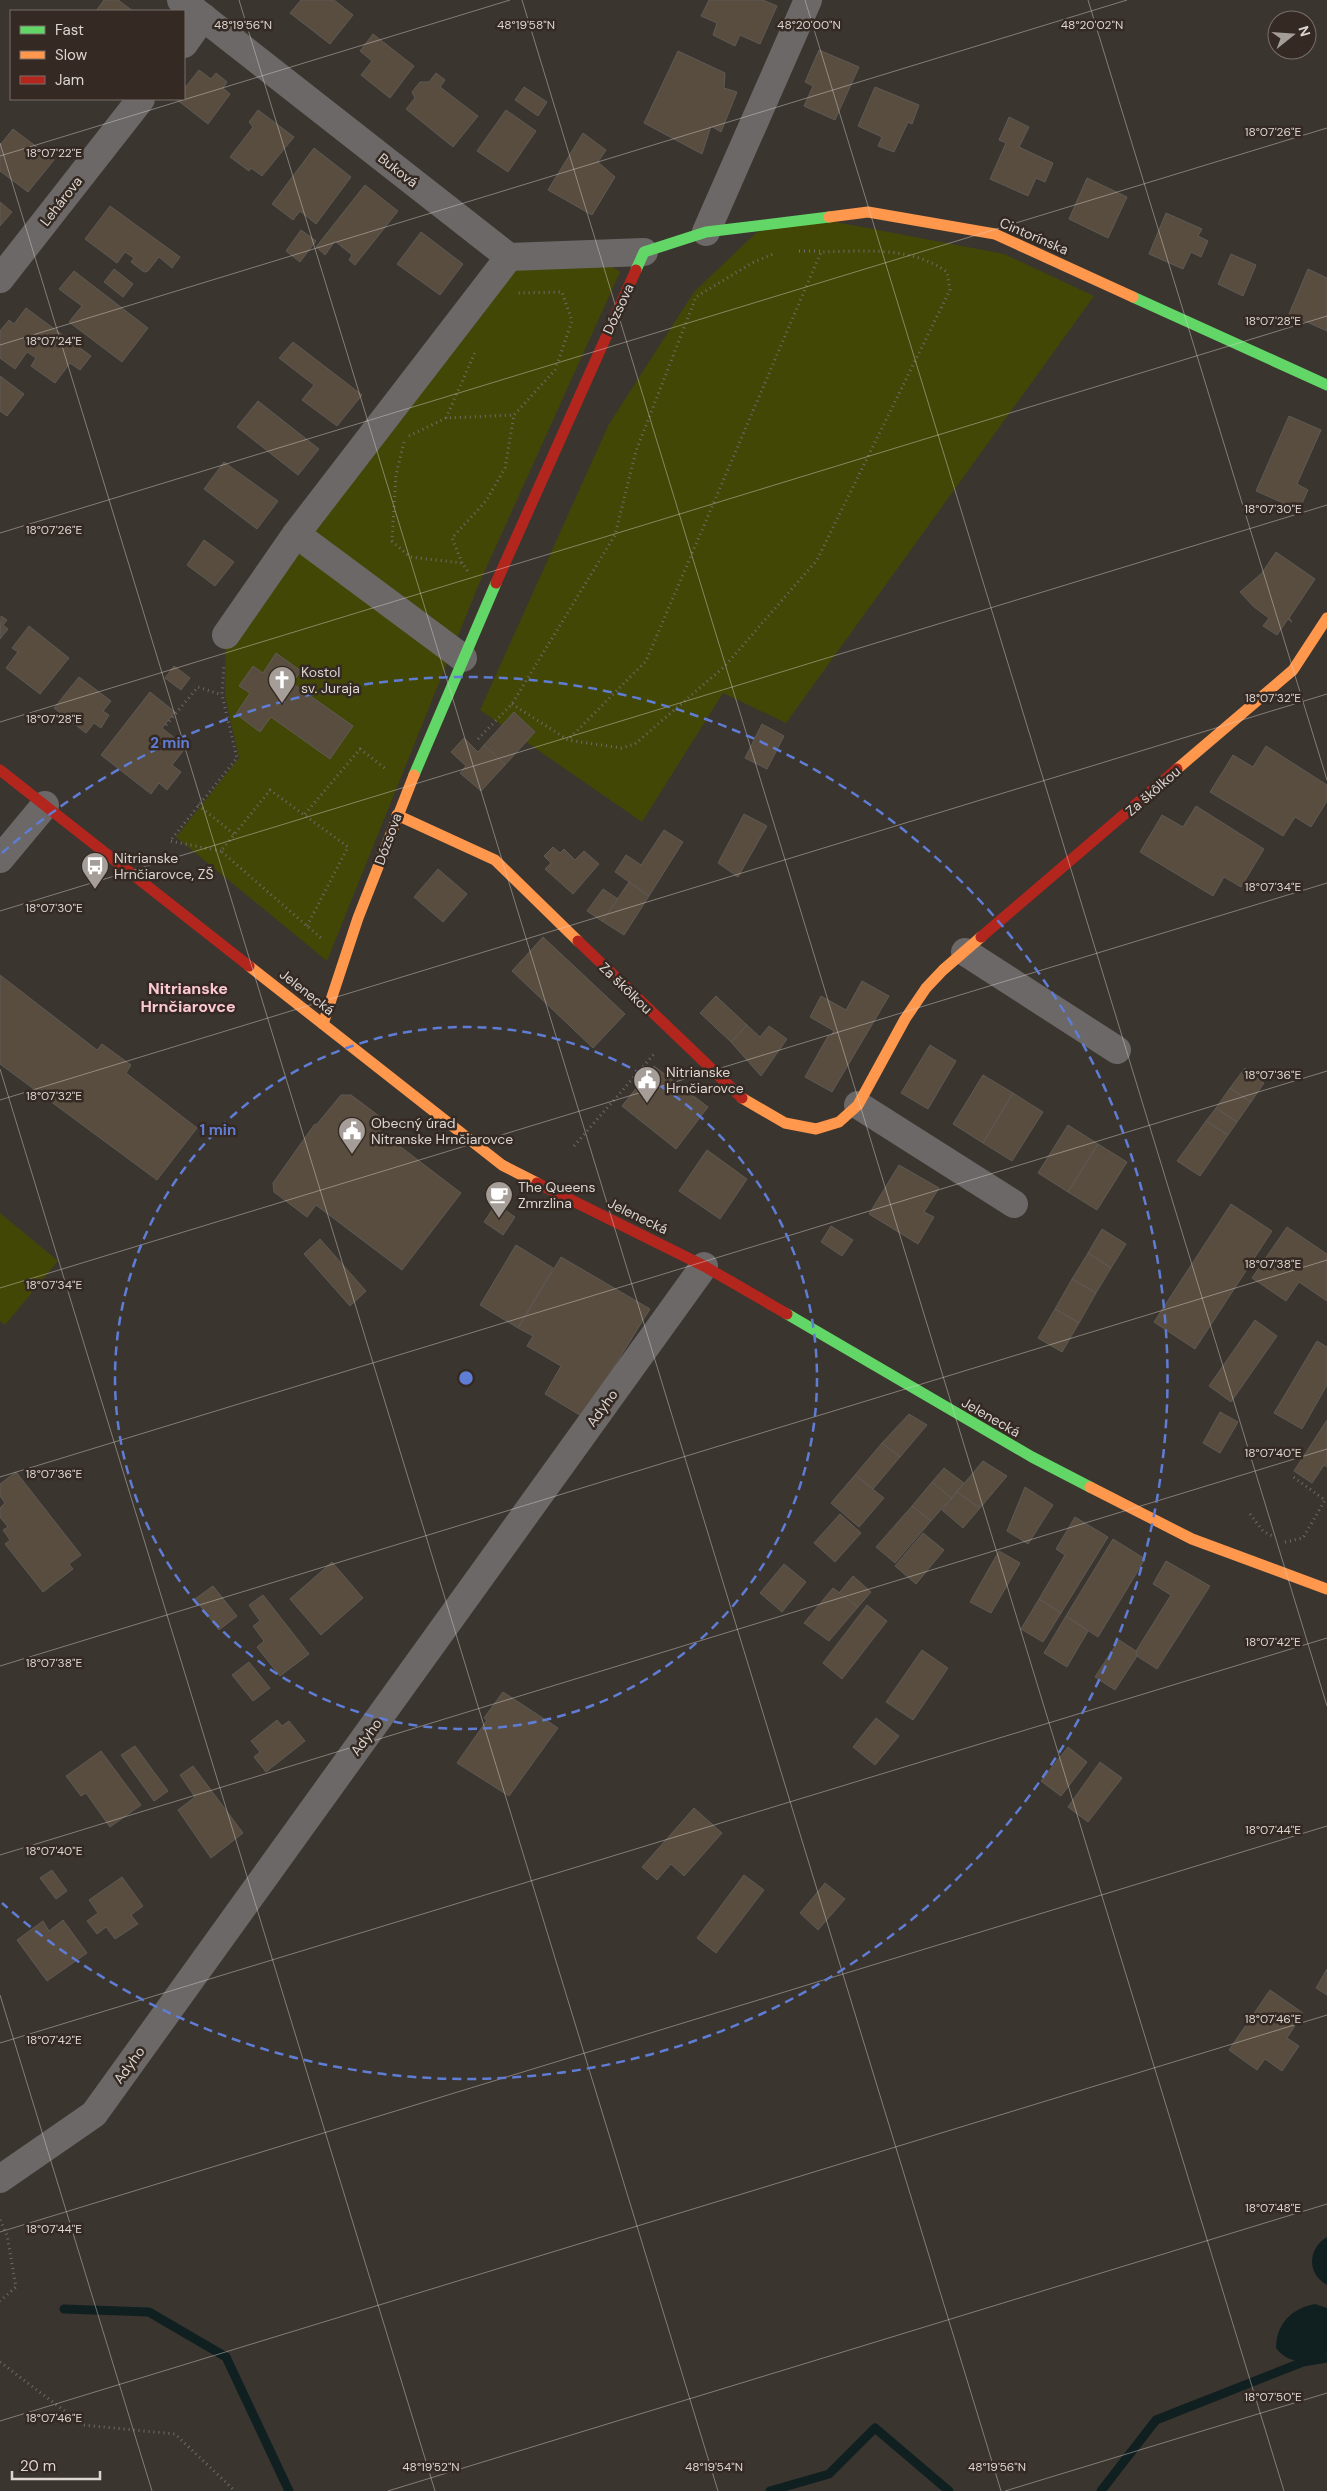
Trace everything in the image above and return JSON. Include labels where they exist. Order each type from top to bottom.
[{"type":"street","name":"Buková","points":[[181,0],[503,264]]},
{"type":"street","points":[[226,635],[296,534],[503,264],[644,252],[706,232],[808,0]]},
{"type":"street","points":[[185,43],[203,17]]},
{"type":"street","name":"Lehárova","points":[[0,279],[140,100]]},
{"type":"street","name":"Cintorínska","points":[[706,232],[868,212],[995,234],[1327,385]]},
{"type":"street","name":"Dózsova","points":[[323,1024],[344,958],[397,815],[463,658],[584,381],[644,252]]},
{"type":"street","points":[[296,534],[463,658]]},
{"type":"street","name":"Za škôlkou","points":[[397,815],[495,860],[672,1033],[745,1101],[785,1123],[816,1129],[839,1122],[858,1106],[905,1019],[926,988],[965,952],[1293,670],[1327,618]]},
{"type":"street","name":"Jelenecká","points":[[0,770],[502,1165],[704,1266],[1041,1462],[1192,1539],[1327,1588]]},
{"type":"street","points":[[0,859],[45,805]]},
{"type":"street","points":[[965,952],[1116,1050]]},
{"type":"street","points":[[858,1106],[1014,1204]]},
{"type":"street","name":"Adyho","points":[[0,2179],[94,2114],[704,1266]]},
{"type":"path","points":[[568,740],[646,661],[821,252],[820,243]]},
{"type":"path","points":[[512,704],[568,740],[621,748],[635,744],[725,666],[817,560],[950,290],[948,272],[936,264],[898,252],[792,251]]},
{"type":"path","points":[[478,739],[512,704],[615,535],[636,450],[696,296],[752,263],[775,254]]},
{"type":"path","points":[[503,264],[520,294]]},
{"type":"path","points":[[472,578],[462,563],[452,538],[486,501],[505,468],[514,415],[554,370],[572,321],[562,292],[520,294]]},
{"type":"path","points":[[514,302],[520,294]]},
{"type":"path","points":[[446,418],[477,347]]},
{"type":"path","points":[[462,563],[410,557],[392,541],[396,475],[406,437],[446,418],[514,415]]},
{"type":"path","points":[[226,635],[222,695],[238,758],[170,841],[221,851],[344,958]]},
{"type":"path","points":[[166,725],[198,688],[222,695]]},
{"type":"path","points":[[305,814],[360,749]]},
{"type":"path","points":[[221,851],[270,790],[348,847],[307,926]]},
{"type":"path","points":[[198,805],[234,834]]},
{"type":"path","points":[[574,1146],[672,1033]]},
{"type":"path","points":[[1250,1514],[1262,1531],[1284,1542],[1303,1538],[1326,1499],[1292,1476]]},
{"type":"path","points":[[0,2220],[7,2235],[16,2287],[0,2301]]},
{"type":"path","points":[[0,2362],[83,2425],[175,2434],[234,2491]]},
{"type":"shaded area","points":[[820,219],[1004,254],[1094,296],[786,723],[723,693],[642,822],[480,710],[609,424],[694,292],[757,232]]},
{"type":"shaded area","points":[[605,261],[620,272],[478,586],[327,961],[176,837],[239,758],[225,696],[226,635],[494,272]]},
{"type":"shaded area","points":[[0,1213],[58,1261],[5,1325],[0,1321]]},
{"type":"shaded area","points":[[1327,2237],[1327,2285],[1316,2275],[1312,2261],[1316,2248]]},
{"type":"shaded area","points":[[1315,2304],[1327,2308],[1327,2353],[1300,2361],[1287,2358],[1276,2348],[1282,2325],[1287,2318],[1299,2309]]},
{"type":"building","points":[[104,0],[118,0],[132,10],[97,10]]},
{"type":"building","points":[[301,0],[334,0],[353,15],[330,44],[290,13]]},
{"type":"building","points":[[709,0],[763,0],[777,6],[760,44],[740,35],[735,46],[713,35],[717,23],[701,16]]},
{"type":"building","points":[[373,34],[414,66],[390,98],[361,75],[372,61],[360,51]]},
{"type":"building","points":[[819,50],[859,67],[835,120],[804,106],[813,86],[805,82]]},
{"type":"building","points":[[678,51],[725,73],[724,88],[737,92],[721,132],[711,126],[702,154],[644,123]]},
{"type":"building","points":[[199,70],[211,79],[216,73],[227,82],[223,88],[230,94],[208,124],[177,100],[185,100],[185,88]]},
{"type":"building","points":[[436,73],[445,80],[440,87],[478,116],[453,147],[406,109],[415,98],[412,92],[420,82],[429,82]]},
{"type":"building","points":[[524,87],[547,102],[538,116],[515,100]]},
{"type":"building","points":[[875,87],[919,105],[912,124],[908,122],[894,152],[878,146],[882,137],[858,126]]},
{"type":"building","points":[[258,110],[294,137],[262,176],[251,168],[249,171],[230,157],[253,127],[249,122]]},
{"type":"building","points":[[506,110],[536,131],[508,172],[477,151]]},
{"type":"building","points":[[1009,117],[1029,127],[1019,147],[1053,163],[1045,182],[1036,178],[1028,196],[990,179],[1006,143],[999,140]]},
{"type":"building","points":[[13,129],[54,160],[28,192],[0,171],[0,145]]},
{"type":"building","points":[[583,133],[606,150],[598,162],[615,177],[592,215],[548,190]]},
{"type":"building","points":[[314,148],[351,177],[316,224],[300,211],[293,220],[272,204]]},
{"type":"building","points":[[1087,178],[1127,197],[1108,238],[1069,219]]},
{"type":"building","points":[[365,185],[398,211],[355,265],[349,260],[352,255],[335,241],[325,255],[316,247]]},
{"type":"building","points":[[0,202],[12,212],[0,226]]},
{"type":"building","points":[[110,206],[180,257],[172,268],[159,257],[148,271],[144,272],[131,262],[134,258],[125,252],[117,263],[85,239]]},
{"type":"building","points":[[1166,213],[1202,229],[1198,236],[1208,241],[1201,257],[1191,252],[1183,269],[1149,254]]},
{"type":"building","points":[[301,230],[316,241],[300,262],[286,251]]},
{"type":"building","points":[[421,232],[463,264],[440,295],[397,264]]},
{"type":"building","points":[[1231,254],[1256,265],[1243,296],[1218,284]]},
{"type":"building","points":[[114,269],[133,284],[123,297],[104,282]]},
{"type":"building","points":[[1308,269],[1327,278],[1327,331],[1289,314]]},
{"type":"building","points":[[74,271],[148,328],[122,362],[69,322],[82,306],[59,289]]},
{"type":"building","points":[[26,308],[91,356],[80,370],[70,363],[55,383],[31,366],[36,358],[27,352],[15,369],[0,358],[0,331],[9,320],[14,324]]},
{"type":"building","points":[[293,342],[362,395],[337,426],[302,400],[314,385],[279,358]]},
{"type":"building","points":[[0,376],[24,394],[7,416],[0,411]]},
{"type":"building","points":[[258,401],[319,449],[298,475],[237,427]]},
{"type":"building","points":[[1289,416],[1321,430],[1297,484],[1308,490],[1299,510],[1256,491]]},
{"type":"building","points":[[224,462],[278,501],[257,529],[204,489]]},
{"type":"building","points":[[204,540],[234,562],[215,586],[187,565]]},
{"type":"building","points":[[1276,552],[1315,579],[1289,618],[1292,622],[1288,619],[1277,635],[1263,626],[1269,618],[1254,607],[1240,592],[1262,573]]},
{"type":"building","points":[[1,616],[7,620],[3,625],[8,629],[0,639]]},
{"type":"building","points":[[29,626],[69,658],[40,694],[6,668],[18,652],[12,648]]},
{"type":"building","name":"Kostol sv. Juraja","points":[[276,653],[301,671],[292,683],[353,726],[330,759],[271,717],[260,732],[236,714],[250,693],[239,686],[253,666],[263,673]]},
{"type":"building","points":[[174,666],[190,678],[181,690],[165,678]]},
{"type":"building","points":[[79,677],[111,701],[103,711],[109,715],[101,728],[94,723],[86,733],[54,708]]},
{"type":"building","points":[[150,692],[175,712],[162,728],[186,747],[172,765],[181,772],[167,790],[159,783],[151,794],[101,755]]},
{"type":"building","points":[[514,712],[535,732],[505,765],[484,745]]},
{"type":"building","points":[[762,724],[784,736],[767,769],[745,758]]},
{"type":"building","points":[[464,738],[478,752],[484,745],[505,765],[481,791],[460,773],[466,766],[451,752]]},
{"type":"building","points":[[1266,746],[1327,785],[1327,801],[1311,827],[1295,817],[1283,836],[1210,792],[1233,755],[1253,767]]},
{"type":"building","points":[[1196,806],[1264,849],[1241,887],[1224,877],[1213,896],[1140,852],[1162,815],[1183,827]]},
{"type":"building","points":[[744,814],[767,826],[738,877],[718,863]]},
{"type":"building","points":[[664,830],[683,842],[649,896],[615,872],[626,855],[641,865]]},
{"type":"building","points":[[553,847],[560,853],[564,849],[575,860],[584,851],[599,864],[573,894],[545,869],[551,863],[544,856]]},
{"type":"building","points":[[438,869],[467,894],[443,922],[414,897]]},
{"type":"building","points":[[629,882],[649,896],[624,935],[602,921]]},
{"type":"building","points":[[603,889],[618,899],[602,921],[587,911]]},
{"type":"building","points":[[543,937],[625,1014],[593,1048],[512,971]]},
{"type":"building","points":[[0,975],[97,1050],[102,1044],[131,1065],[126,1073],[197,1128],[157,1180],[0,1064]]},
{"type":"building","points":[[862,981],[889,996],[832,1092],[805,1077],[828,1036],[831,1036],[834,1031],[810,1017],[821,996],[846,1010]]},
{"type":"building","points":[[716,996],[747,1025],[731,1042],[700,1013]]},
{"type":"building","points":[[747,1025],[760,1037],[769,1026],[787,1039],[761,1076],[731,1042]]},
{"type":"building","points":[[930,1045],[956,1061],[928,1109],[901,1093]]},
{"type":"building","points":[[654,1066],[708,1107],[676,1149],[622,1106]]},
{"type":"building","points":[[1245,1068],[1264,1083],[1251,1102],[1230,1088]]},
{"type":"building","points":[[983,1075],[1013,1093],[983,1143],[953,1124]]},
{"type":"building","points":[[1230,1088],[1251,1102],[1237,1122],[1216,1108]]},
{"type":"building","points":[[1013,1093],[1043,1112],[1012,1161],[983,1143]]},
{"type":"building","name":"Obecný úrad Nitranske Hrnčiarovce","points":[[341,1095],[351,1095],[383,1119],[376,1128],[461,1193],[402,1270],[316,1205],[307,1217],[274,1192],[273,1183],[314,1125],[317,1124]]},
{"type":"building","points":[[1216,1108],[1237,1122],[1228,1135],[1206,1121]]},
{"type":"building","points":[[1206,1121],[1228,1135],[1200,1176],[1177,1161]]},
{"type":"building","points":[[1068,1125],[1098,1144],[1068,1192],[1038,1173]]},
{"type":"building","points":[[1098,1144],[1127,1162],[1097,1210],[1068,1192]]},
{"type":"building","points":[[707,1150],[747,1179],[720,1219],[679,1191]]},
{"type":"building","points":[[899,1165],[939,1188],[924,1212],[934,1217],[918,1244],[869,1214]]},
{"type":"building","name":"The Queens Zmrzlina","points":[[496,1204],[515,1217],[503,1235],[484,1222]]},
{"type":"building","points":[[1231,1204],[1272,1231],[1195,1349],[1154,1322]]},
{"type":"building","points":[[831,1226],[853,1240],[842,1256],[821,1242]]},
{"type":"building","points":[[1287,1227],[1327,1254],[1327,1301],[1299,1282],[1286,1301],[1252,1278]]},
{"type":"building","points":[[1102,1229],[1126,1244],[1111,1268],[1088,1253]]},
{"type":"building","points":[[320,1239],[366,1291],[350,1306],[304,1254]]},
{"type":"building","points":[[516,1245],[553,1268],[518,1328],[480,1305]]},
{"type":"building","points":[[1088,1253],[1111,1268],[1096,1293],[1072,1279]]},
{"type":"building","points":[[561,1257],[650,1309],[583,1417],[545,1394],[561,1366],[527,1346],[533,1336],[518,1328]]},
{"type":"building","points":[[1072,1279],[1096,1293],[1079,1323],[1055,1309]]},
{"type":"building","points":[[1055,1309],[1079,1323],[1062,1352],[1038,1338]]},
{"type":"building","points":[[1255,1320],[1277,1336],[1231,1402],[1209,1386]]},
{"type":"building","points":[[1317,1341],[1327,1347],[1327,1385],[1302,1429],[1274,1413]]},
{"type":"building","points":[[1220,1412],[1238,1422],[1220,1453],[1203,1443]]},
{"type":"building","points":[[909,1414],[927,1425],[900,1457],[882,1443]]},
{"type":"building","points":[[1327,1420],[1327,1467],[1324,1465],[1312,1483],[1294,1471]]},
{"type":"building","points":[[882,1443],[900,1457],[873,1489],[855,1475]]},
{"type":"building","points":[[983,1461],[1007,1476],[980,1508],[957,1492]]},
{"type":"building","points":[[944,1468],[964,1483],[951,1498],[932,1482]]},
{"type":"building","points":[[16,1472],[81,1555],[69,1564],[73,1569],[43,1592],[5,1544],[10,1540],[3,1530],[8,1527],[0,1517],[0,1508],[5,1503],[0,1496],[0,1484]]},
{"type":"building","points":[[855,1475],[884,1498],[859,1527],[831,1503]]},
{"type":"building","points":[[932,1482],[951,1498],[931,1521],[912,1506]]},
{"type":"building","points":[[1025,1487],[1053,1505],[1028,1544],[1007,1531]]},
{"type":"building","points":[[957,1492],[980,1508],[963,1528],[942,1510]]},
{"type":"building","points":[[912,1506],[931,1521],[895,1563],[876,1547]]},
{"type":"building","points":[[840,1514],[861,1533],[835,1562],[814,1543]]},
{"type":"building","points":[[1075,1517],[1108,1537],[1061,1613],[1039,1599],[1065,1555],[1056,1549]]},
{"type":"building","points":[[923,1533],[944,1550],[916,1584],[895,1566]]},
{"type":"building","points":[[1113,1539],[1145,1559],[1098,1637],[1066,1616]]},
{"type":"building","points":[[999,1551],[1020,1563],[991,1613],[970,1602]]},
{"type":"building","points":[[1166,1561],[1210,1586],[1157,1669],[1137,1656],[1136,1651],[1171,1595],[1153,1584]]},
{"type":"building","points":[[332,1562],[363,1598],[321,1635],[290,1599]]},
{"type":"building","points":[[784,1564],[806,1582],[782,1612],[760,1593]]},
{"type":"building","points":[[853,1576],[871,1592],[858,1607],[839,1593]]},
{"type":"building","points":[[213,1586],[237,1616],[219,1630],[195,1599]]},
{"type":"building","points":[[833,1588],[858,1607],[829,1641],[804,1623]]},
{"type":"building","points":[[263,1595],[309,1654],[280,1676],[257,1647],[264,1641],[253,1626],[260,1621],[249,1605]]},
{"type":"building","points":[[1039,1599],[1061,1613],[1043,1642],[1021,1629]]},
{"type":"building","points":[[867,1605],[887,1621],[842,1679],[823,1663]]},
{"type":"building","points":[[1066,1616],[1088,1631],[1067,1667],[1044,1653]]},
{"type":"building","points":[[1119,1640],[1136,1651],[1137,1656],[1115,1690],[1095,1677]]},
{"type":"building","points":[[922,1650],[948,1668],[913,1720],[886,1702]]},
{"type":"building","points":[[249,1662],[270,1688],[253,1701],[232,1675]]},
{"type":"building","points":[[503,1692],[558,1728],[509,1796],[457,1763],[487,1720],[484,1718]]},
{"type":"building","points":[[876,1718],[899,1736],[875,1765],[853,1747]]},
{"type":"building","points":[[277,1720],[282,1726],[289,1721],[305,1741],[266,1772],[254,1757],[260,1752],[251,1741]]},
{"type":"building","points":[[135,1746],[168,1791],[154,1801],[121,1755]]},
{"type":"building","points":[[1068,1747],[1087,1762],[1061,1796],[1041,1781]]},
{"type":"building","points":[[101,1751],[141,1805],[110,1827],[86,1793],[81,1796],[66,1776]]},
{"type":"building","points":[[1100,1762],[1122,1778],[1088,1822],[1068,1807]]},
{"type":"building","points":[[193,1766],[243,1833],[211,1858],[178,1810],[195,1797],[180,1775]]},
{"type":"building","points":[[694,1808],[722,1833],[684,1876],[671,1864],[657,1880],[642,1867]]},
{"type":"building","points":[[52,1870],[67,1891],[56,1899],[40,1878]]},
{"type":"building","points":[[744,1875],[764,1890],[716,1953],[697,1938]]},
{"type":"building","points":[[122,1877],[143,1906],[131,1915],[138,1924],[115,1939],[106,1927],[97,1934],[87,1921],[98,1913],[89,1900]]},
{"type":"building","points":[[825,1883],[845,1899],[818,1930],[800,1913]]},
{"type":"building","points":[[63,1920],[87,1953],[47,1981],[17,1940],[43,1921],[49,1931]]},
{"type":"building","points":[[1327,1969],[1327,1995],[1316,1988]]},
{"type":"building","points":[[1270,1990],[1303,2013],[1287,2038],[1299,2046],[1282,2071],[1265,2059],[1257,2070],[1229,2050]]},
{"type":"waterway","points":[[64,2309],[149,2312],[226,2357],[289,2491]]},
{"type":"waterway","points":[[1101,2491],[1156,2420],[1303,2362],[1327,2358]]},
{"type":"waterway","points":[[770,2491],[829,2474],[875,2428],[949,2491]]},
{"type":"traffic: fast","points":[[636,270],[644,252],[706,232],[829,217]]},
{"type":"traffic: fast","points":[[1133,297],[1327,385]]},
{"type":"traffic: fast","points":[[414,775],[496,583]]},
{"type":"traffic: fast","points":[[787,1314],[1032,1457],[1090,1487]]},
{"type":"traffic: slow","points":[[829,217],[868,212],[995,234],[1133,297]]},
{"type":"traffic: slow","points":[[1177,769],[1293,670],[1327,618]]},
{"type":"traffic: slow","points":[[323,1024],[358,918],[414,775]]},
{"type":"traffic: slow","points":[[397,815],[495,860],[578,941]]},
{"type":"traffic: slow","points":[[742,1098],[785,1123],[816,1129],[839,1122],[858,1105],[905,1019],[926,988],[943,970],[981,937]]},
{"type":"traffic: slow","points":[[249,966],[502,1165],[537,1183]]},
{"type":"traffic: slow","points":[[1090,1487],[1192,1539],[1327,1589]]},
{"type":"traffic: jam","points":[[496,583],[636,270]]},
{"type":"traffic: jam","points":[[981,937],[1177,769]]},
{"type":"traffic: jam","points":[[0,770],[249,966]]},
{"type":"traffic: jam","points":[[578,941],[742,1098]]},
{"type":"traffic: jam","points":[[537,1183],[704,1266],[787,1314]]},
{"type":"place","name":"Kostol sv. Juraja","points":[[282,704]]},
{"type":"place","name":"Nitrianske Hrnčiarovce, ZŠ","points":[[95,890]]},
{"type":"place","name":"Nitrianske Hrnčiarovce","points":[[647,1104]]},
{"type":"place","name":"Obecný úrad Nitranske Hrnčiarovce","points":[[352,1155]]},
{"type":"place","name":"The Queens Zmrzlina","points":[[499,1219]]},
{"type":"district","name":"Nitrianske Hrnčiarovce","points":[[188,997]]}]
